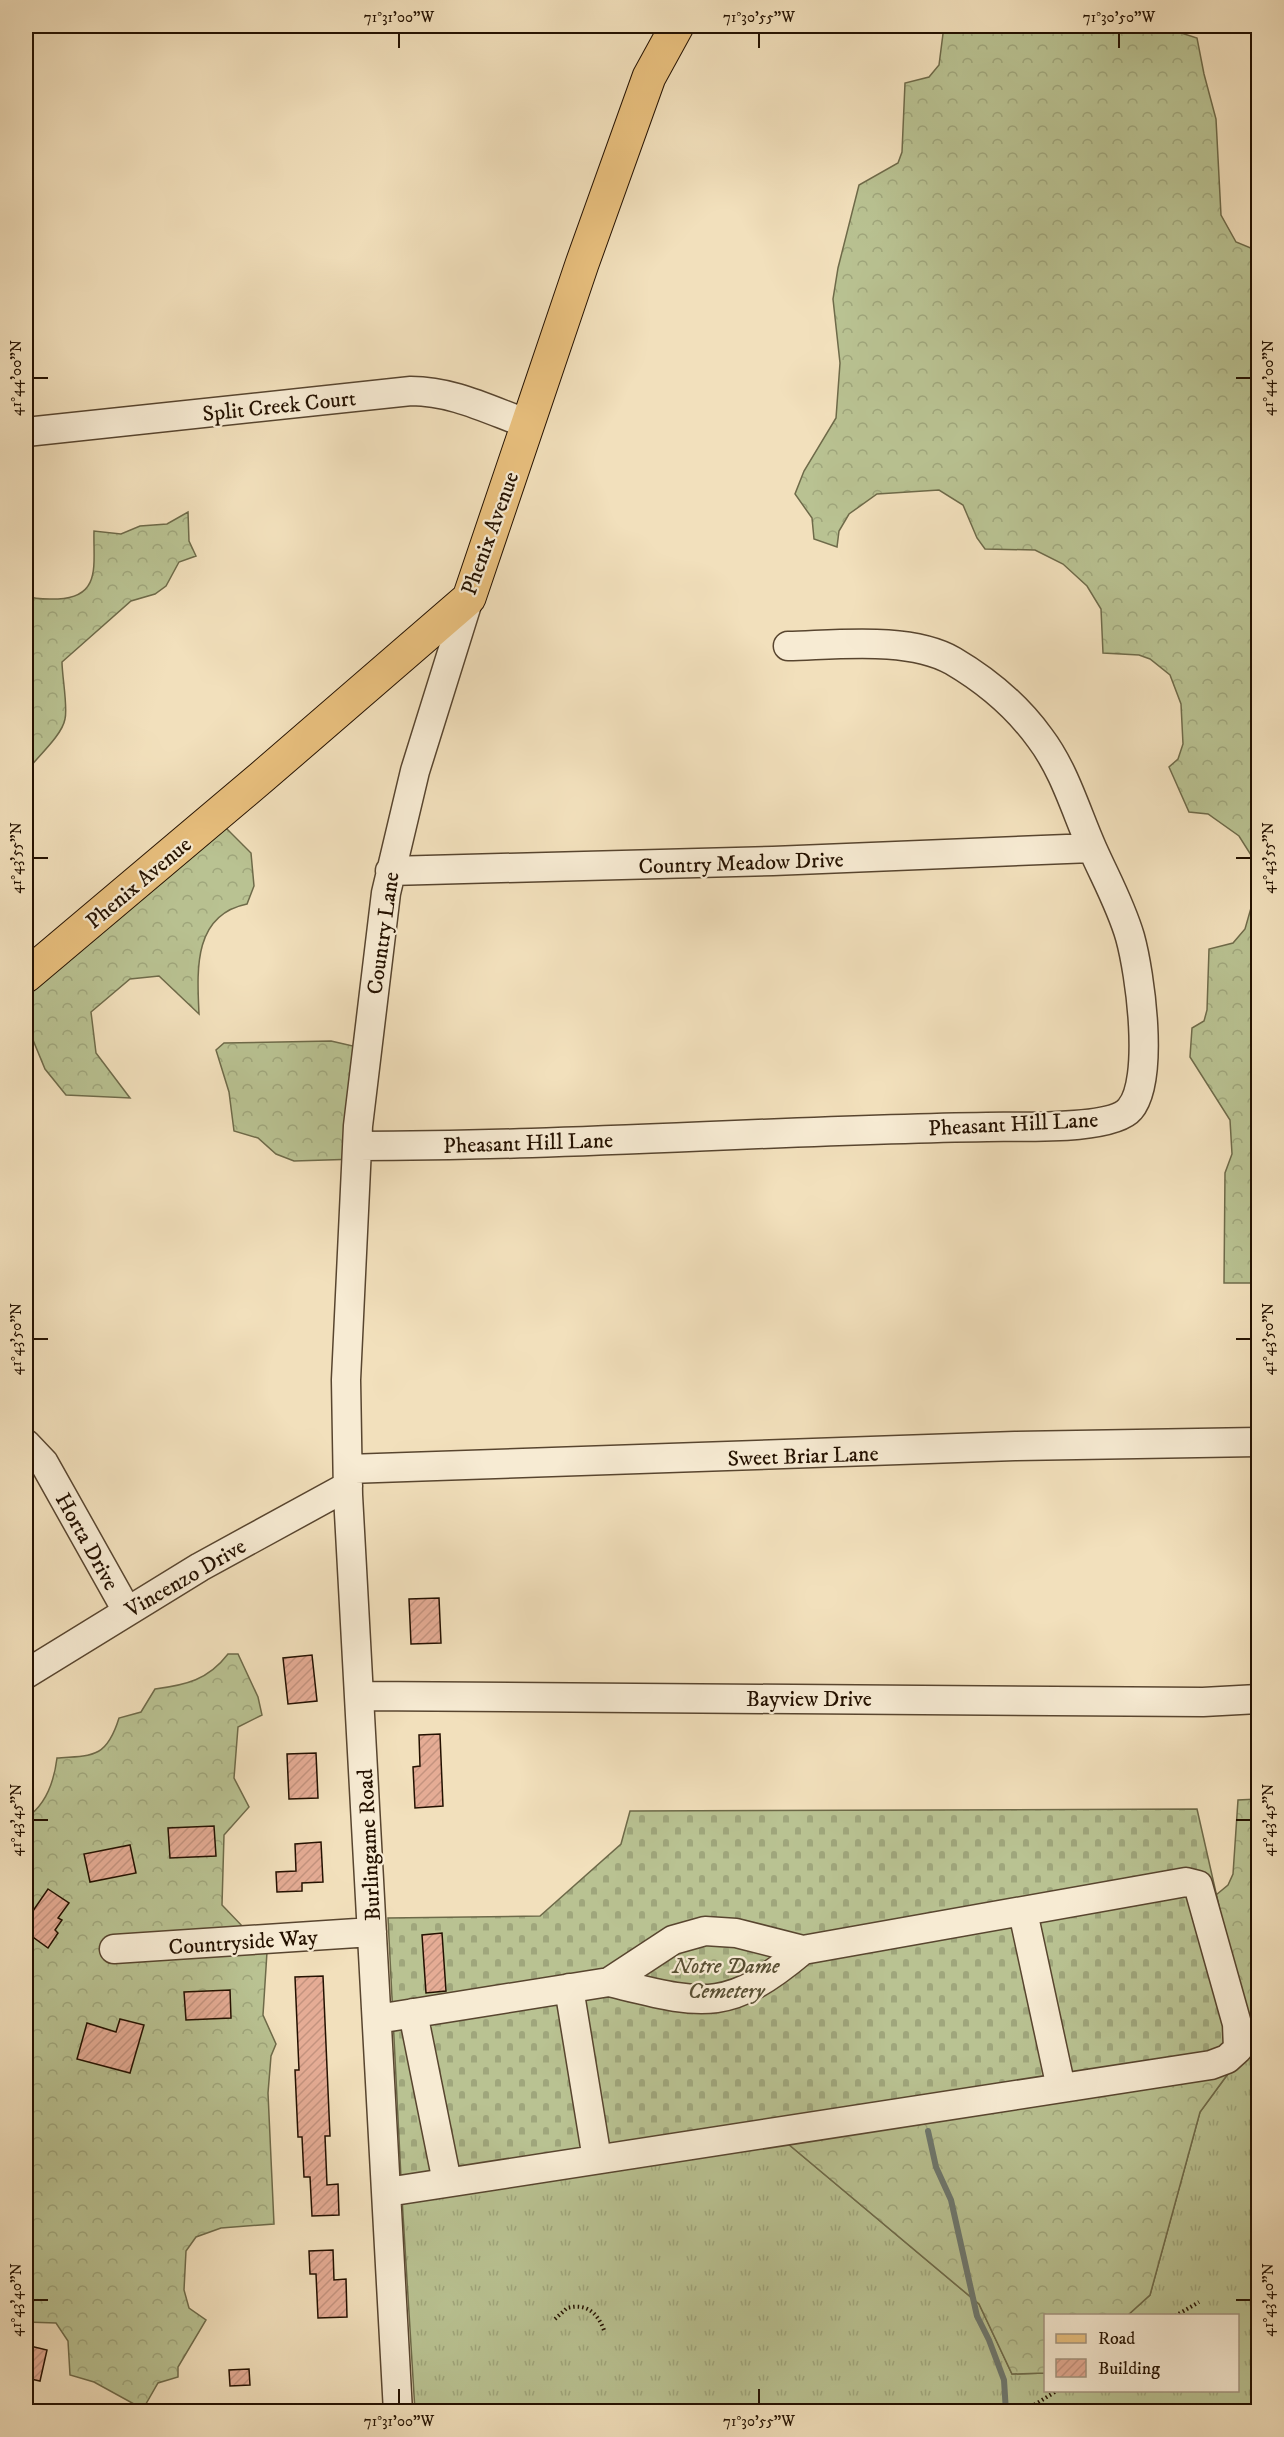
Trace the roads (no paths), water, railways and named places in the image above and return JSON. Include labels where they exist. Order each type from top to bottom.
[{"type":"main road","name":"Phenix Avenue","points":[[26,976],[469,598],[582,264],[649,77],[677,26]]},
{"type":"street","name":"Split Creek Court","points":[[26,432],[411,391],[433,391],[457,396],[528,424]]},
{"type":"street","name":"Country Lane","points":[[350,1278],[358,1126],[390,872],[415,771],[469,598]]},
{"type":"street","name":"Pheasant Hill Lane","points":[[358,1146],[615,1140],[854,1129],[1076,1125],[1114,1118],[1130,1111],[1141,1085],[1143,1034],[1135,960],[1130,936],[1120,906],[1092,848],[1062,775],[1042,741],[1023,716],[999,692],[948,658],[914,646],[788,646]]},
{"type":"street","name":"Country Meadow Drive","points":[[390,872],[1092,848]]},
{"type":"street","name":"Burlingame Road","points":[[350,1278],[346,1380],[348,1477],[398,2412]]},
{"type":"street","name":"Sweet Briar Lane","points":[[348,1477],[716,1458],[1015,1446],[1258,1442]]},
{"type":"street","name":"Horta Drive","points":[[26,1444],[44,1464],[127,1611]]},
{"type":"street","name":"Vincenzo Drive","points":[[26,1674],[348,1477]]},
{"type":"street","name":"Bayview Drive","points":[[360,1696],[1203,1702],[1258,1699]]},
{"type":"street","points":[[387,2192],[1211,2065],[1227,2059],[1238,2049],[1237,2024],[1198,1885],[1186,1882],[803,1950],[736,1933],[705,1931],[673,1940],[609,1982]]},
{"type":"street","points":[[1023,1912],[1060,2088]]},
{"type":"street","name":"Countryside Way","points":[[114,1949],[372,1932]]},
{"type":"street","points":[[377,2019],[609,1982],[695,2000],[725,1998],[759,1984],[803,1950]]},
{"type":"street","points":[[568,1988],[597,2159]]},
{"type":"street","points":[[412,2013],[447,2182]]},
{"type":"waterway","points":[[928,2131],[936,2167],[951,2200],[977,2316],[1004,2380],[1006,2412]]},
{"type":"park label","name":"Notre Dame Cemetery","points":[[726,1978]]}]
